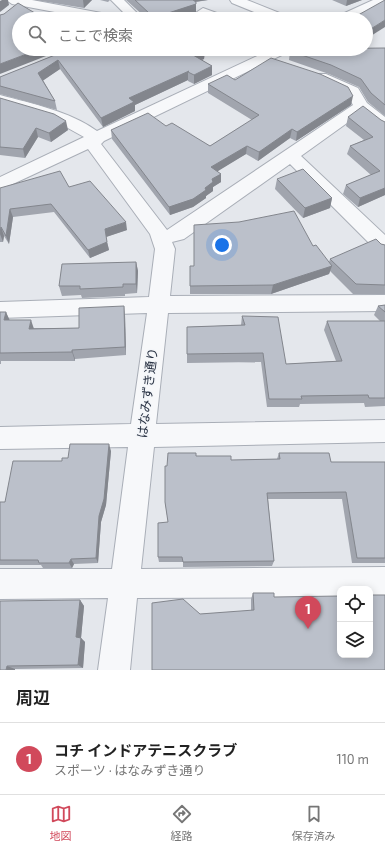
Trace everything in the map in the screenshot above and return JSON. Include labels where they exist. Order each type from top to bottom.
[{"type":"street","points":[[117,0],[130,12]]},
{"type":"street","points":[[236,0],[265,12]]},
{"type":"street","points":[[357,12],[382,0]]},
{"type":"street","points":[[17,3],[70,12]]},
{"type":"street","points":[[0,184],[94,141],[267,57],[286,66]]},
{"type":"street","points":[[309,73],[353,91],[361,106],[385,125]]},
{"type":"street","points":[[0,100],[56,115],[87,130],[97,138],[92,143],[162,238],[177,234],[361,106]]},
{"type":"street","points":[[291,155],[385,247]]},
{"type":"street","name":"はなみずき通り","points":[[114,670],[141,436],[165,249],[162,238]]},
{"type":"street","points":[[0,310],[158,305],[385,304]]},
{"type":"street","points":[[0,438],[385,431]]},
{"type":"street","points":[[0,584],[385,582]]},
{"type":"building","points":[[135,0],[193,0],[196,2],[196,4],[171,12],[148,12]]},
{"type":"building","points":[[385,0],[385,20],[373,28],[373,12],[364,12]]},
{"type":"building","points":[[18,3],[33,12],[12,12],[12,56],[21,56],[0,64],[0,15],[4,14]]},
{"type":"building","points":[[373,48],[385,48],[385,105],[371,93],[361,79],[331,65],[305,56],[373,56]]},
{"type":"building","points":[[52,56],[195,56],[212,66],[194,75],[188,72],[189,71],[129,98],[134,102],[101,118],[58,60],[38,73],[55,101],[0,86],[0,77]]},
{"type":"building","points":[[271,58],[320,74],[348,87],[353,96],[297,132],[292,129],[259,152],[247,146],[211,167],[221,174],[212,179],[213,182],[205,188],[206,190],[193,199],[169,207],[111,130],[148,113],[166,126],[172,123],[210,146],[259,115],[208,84],[227,75],[235,80]]},
{"type":"building","points":[[0,98],[54,114],[66,121],[49,133],[36,128],[23,149],[0,147]]},
{"type":"building","points":[[363,106],[385,122],[385,188],[360,198],[346,185],[380,171],[350,146],[373,137],[348,117]]},
{"type":"building","points":[[303,169],[332,198],[305,208],[277,179]]},
{"type":"building","points":[[60,171],[69,187],[90,181],[126,222],[105,229],[107,242],[88,250],[51,204],[10,209],[6,236],[1,227],[0,233],[0,188]]},
{"type":"building","points":[[294,211],[313,246],[316,245],[332,266],[273,285],[190,286],[190,266],[194,266],[194,225],[239,222]]},
{"type":"building","points":[[376,239],[381,244],[385,245],[385,285],[356,284],[330,259]]},
{"type":"building","points":[[136,262],[136,284],[123,284],[123,287],[80,289],[80,286],[59,286],[62,264]]},
{"type":"building","points":[[385,305],[385,312],[378,306]]},
{"type":"building","points":[[124,306],[125,347],[72,350],[72,352],[0,353],[0,312],[6,312],[4,320],[31,320],[29,329],[79,328],[79,308]]},
{"type":"building","points":[[242,316],[278,317],[286,364],[342,361],[327,321],[385,321],[385,398],[369,398],[368,395],[301,396],[302,399],[269,399],[263,353],[187,354],[187,327],[245,325]]},
{"type":"building","points":[[70,444],[109,444],[104,499],[99,516],[96,558],[71,559],[69,563],[39,563],[38,560],[0,560],[0,502],[5,502],[13,461],[62,461],[62,458],[68,458]]},
{"type":"building","points":[[168,453],[196,453],[196,456],[231,456],[231,460],[280,459],[279,453],[329,453],[331,462],[385,462],[385,558],[357,558],[346,492],[267,493],[274,561],[183,562],[182,557],[158,557],[158,523],[168,522],[165,502],[165,466],[167,466]]},
{"type":"building","points":[[253,593],[274,593],[274,597],[337,596],[337,658],[373,658],[373,595],[385,595],[385,670],[152,670],[152,603],[183,599],[200,614],[254,610]]},
{"type":"building","points":[[80,600],[76,637],[81,638],[78,665],[7,666],[6,670],[0,670],[0,601]]},
{"type":"place","name":"コチ インドアテニスクラブ","points":[[308,629]]}]
